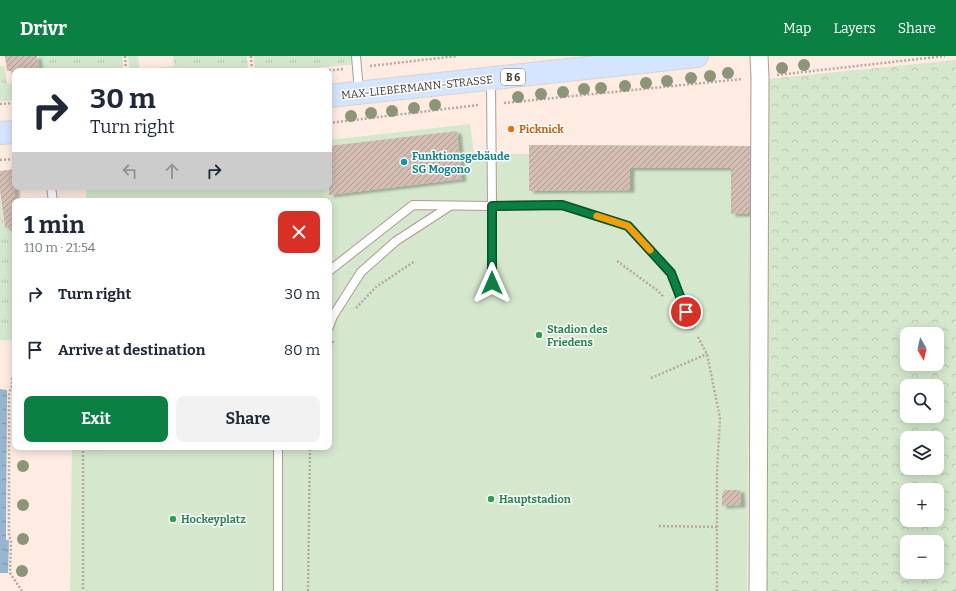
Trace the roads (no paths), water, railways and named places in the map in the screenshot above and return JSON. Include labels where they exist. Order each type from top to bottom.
[{"type":"main road","name":"MAX-LIEBERMANN-STRASSE","points":[[332,96],[697,56]]},
{"type":"main road","points":[[0,133],[12,132]]},
{"type":"street","points":[[758,591],[759,56]]},
{"type":"lane","points":[[356,56],[360,93]]},
{"type":"lane","points":[[490,79],[492,283]]},
{"type":"lane","points":[[332,269],[413,205],[562,205],[628,226],[671,273],[691,325]]},
{"type":"lane","points":[[332,319],[361,272],[396,241],[451,205]]},
{"type":"lane","points":[[278,450],[278,591]]},
{"type":"water","points":[[0,389],[7,390],[6,540],[9,540],[8,573],[0,573]]},
{"type":"place","name":"Picknick","points":[[511,129]]},
{"type":"place","name":"Funktionsgebäude SG Mogono","points":[[404,162]]},
{"type":"place","name":"Stadion des Friedens","points":[[539,335]]},
{"type":"place","name":"Hauptstadion","points":[[491,499]]},
{"type":"place","name":"Hockeyplatz","points":[[173,519]]}]
